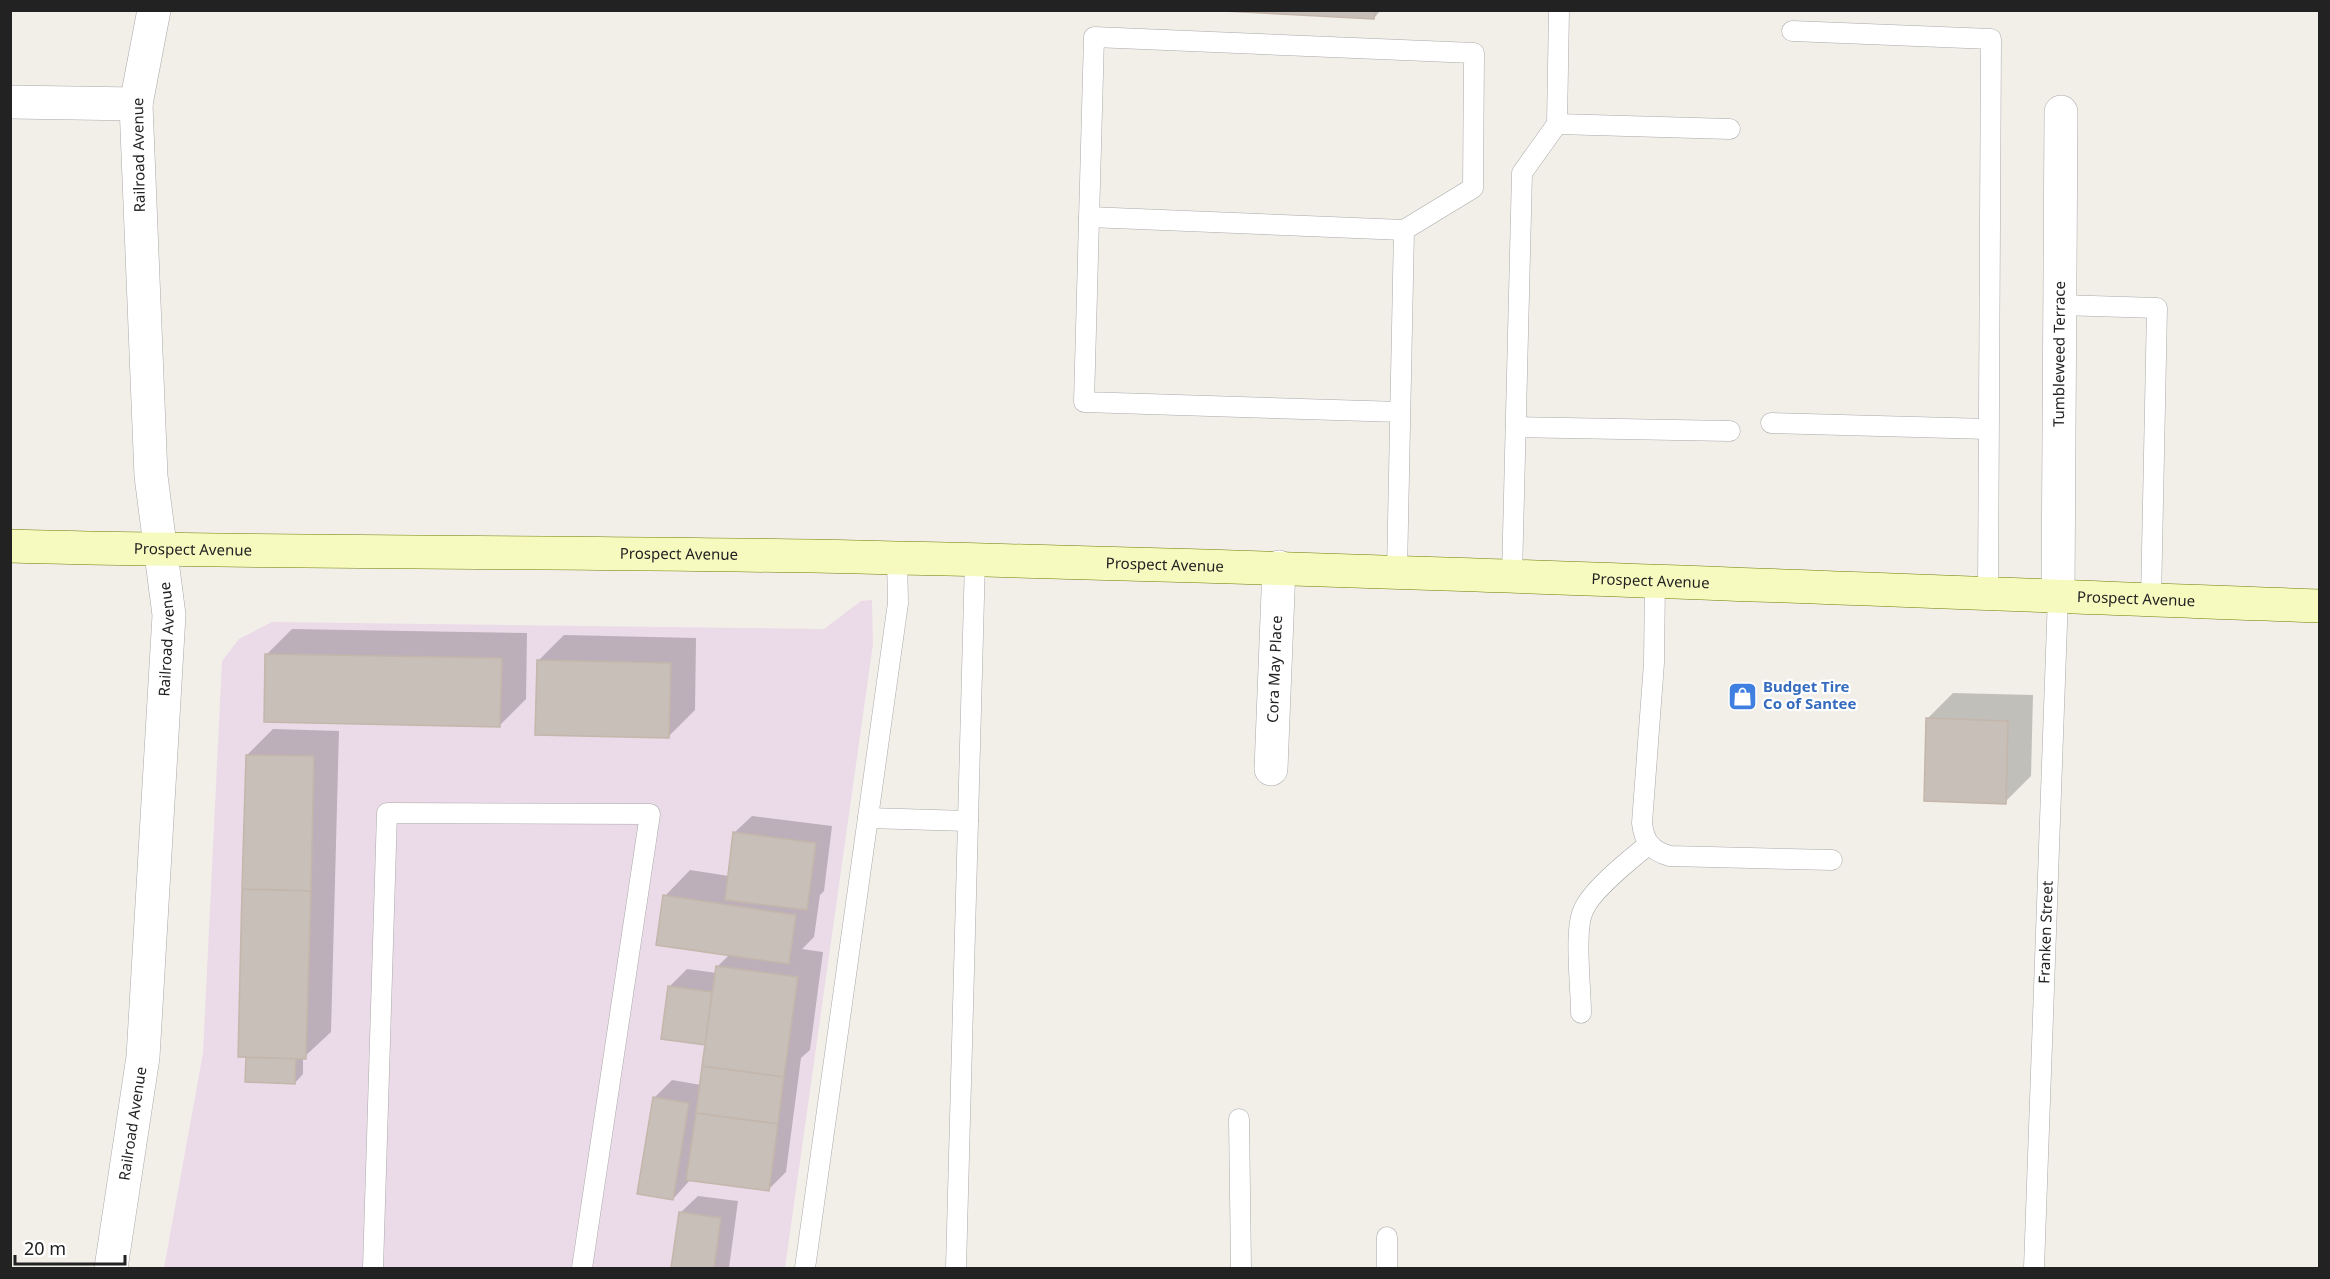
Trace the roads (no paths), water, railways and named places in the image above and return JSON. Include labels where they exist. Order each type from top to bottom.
[{"type":"main road","name":"Prospect Avenue","points":[[10,546],[161,550],[897,558],[1279,567],[2319,606]]},
{"type":"street","name":"Railroad Avenue","points":[[111,1269],[143,1057],[169,615],[151,476],[136,104],[154,10]]},
{"type":"street","points":[[10,102],[136,104]]},
{"type":"street","name":"Tumbleweed Terrace","points":[[2058,596],[2061,112]]},
{"type":"street","name":"Cora May Place","points":[[1271,769],[1279,567]]},
{"type":"lane","points":[[1512,576],[1522,173],[1557,124],[1559,10]]},
{"type":"lane","points":[[1792,31],[1991,39],[1988,594]]},
{"type":"lane","points":[[1089,217],[1404,230],[1473,188],[1474,53],[1094,38],[1089,217],[1084,402],[1400,412]]},
{"type":"lane","points":[[1557,124],[1730,129]]},
{"type":"lane","points":[[1397,572],[1404,230]]},
{"type":"lane","points":[[2060,306],[2157,308],[2151,600]]},
{"type":"lane","points":[[1771,423],[1988,429]]},
{"type":"lane","points":[[1516,427],[1730,431]]},
{"type":"lane","points":[[805,1269],[898,603],[897,558]]},
{"type":"lane","points":[[956,1269],[975,560]]},
{"type":"lane","points":[[1655,581],[1654,663],[1642,823],[1643,836],[1648,845],[1658,853],[1670,856],[1832,860]]},
{"type":"lane","name":"Franken Street","points":[[2034,1269],[2058,596]]},
{"type":"lane","points":[[373,1269],[387,813],[650,814],[582,1269]]},
{"type":"lane","points":[[868,818],[968,821]]},
{"type":"lane","points":[[1581,1013],[1579,935],[1583,910],[1619,870],[1648,845]]},
{"type":"lane","points":[[1239,1119],[1241,1269]]},
{"type":"lane","points":[[1387,1237],[1387,1269]]},
{"type":"place","name":"Budget Tire Co of Santee","points":[[1742,696]]}]
